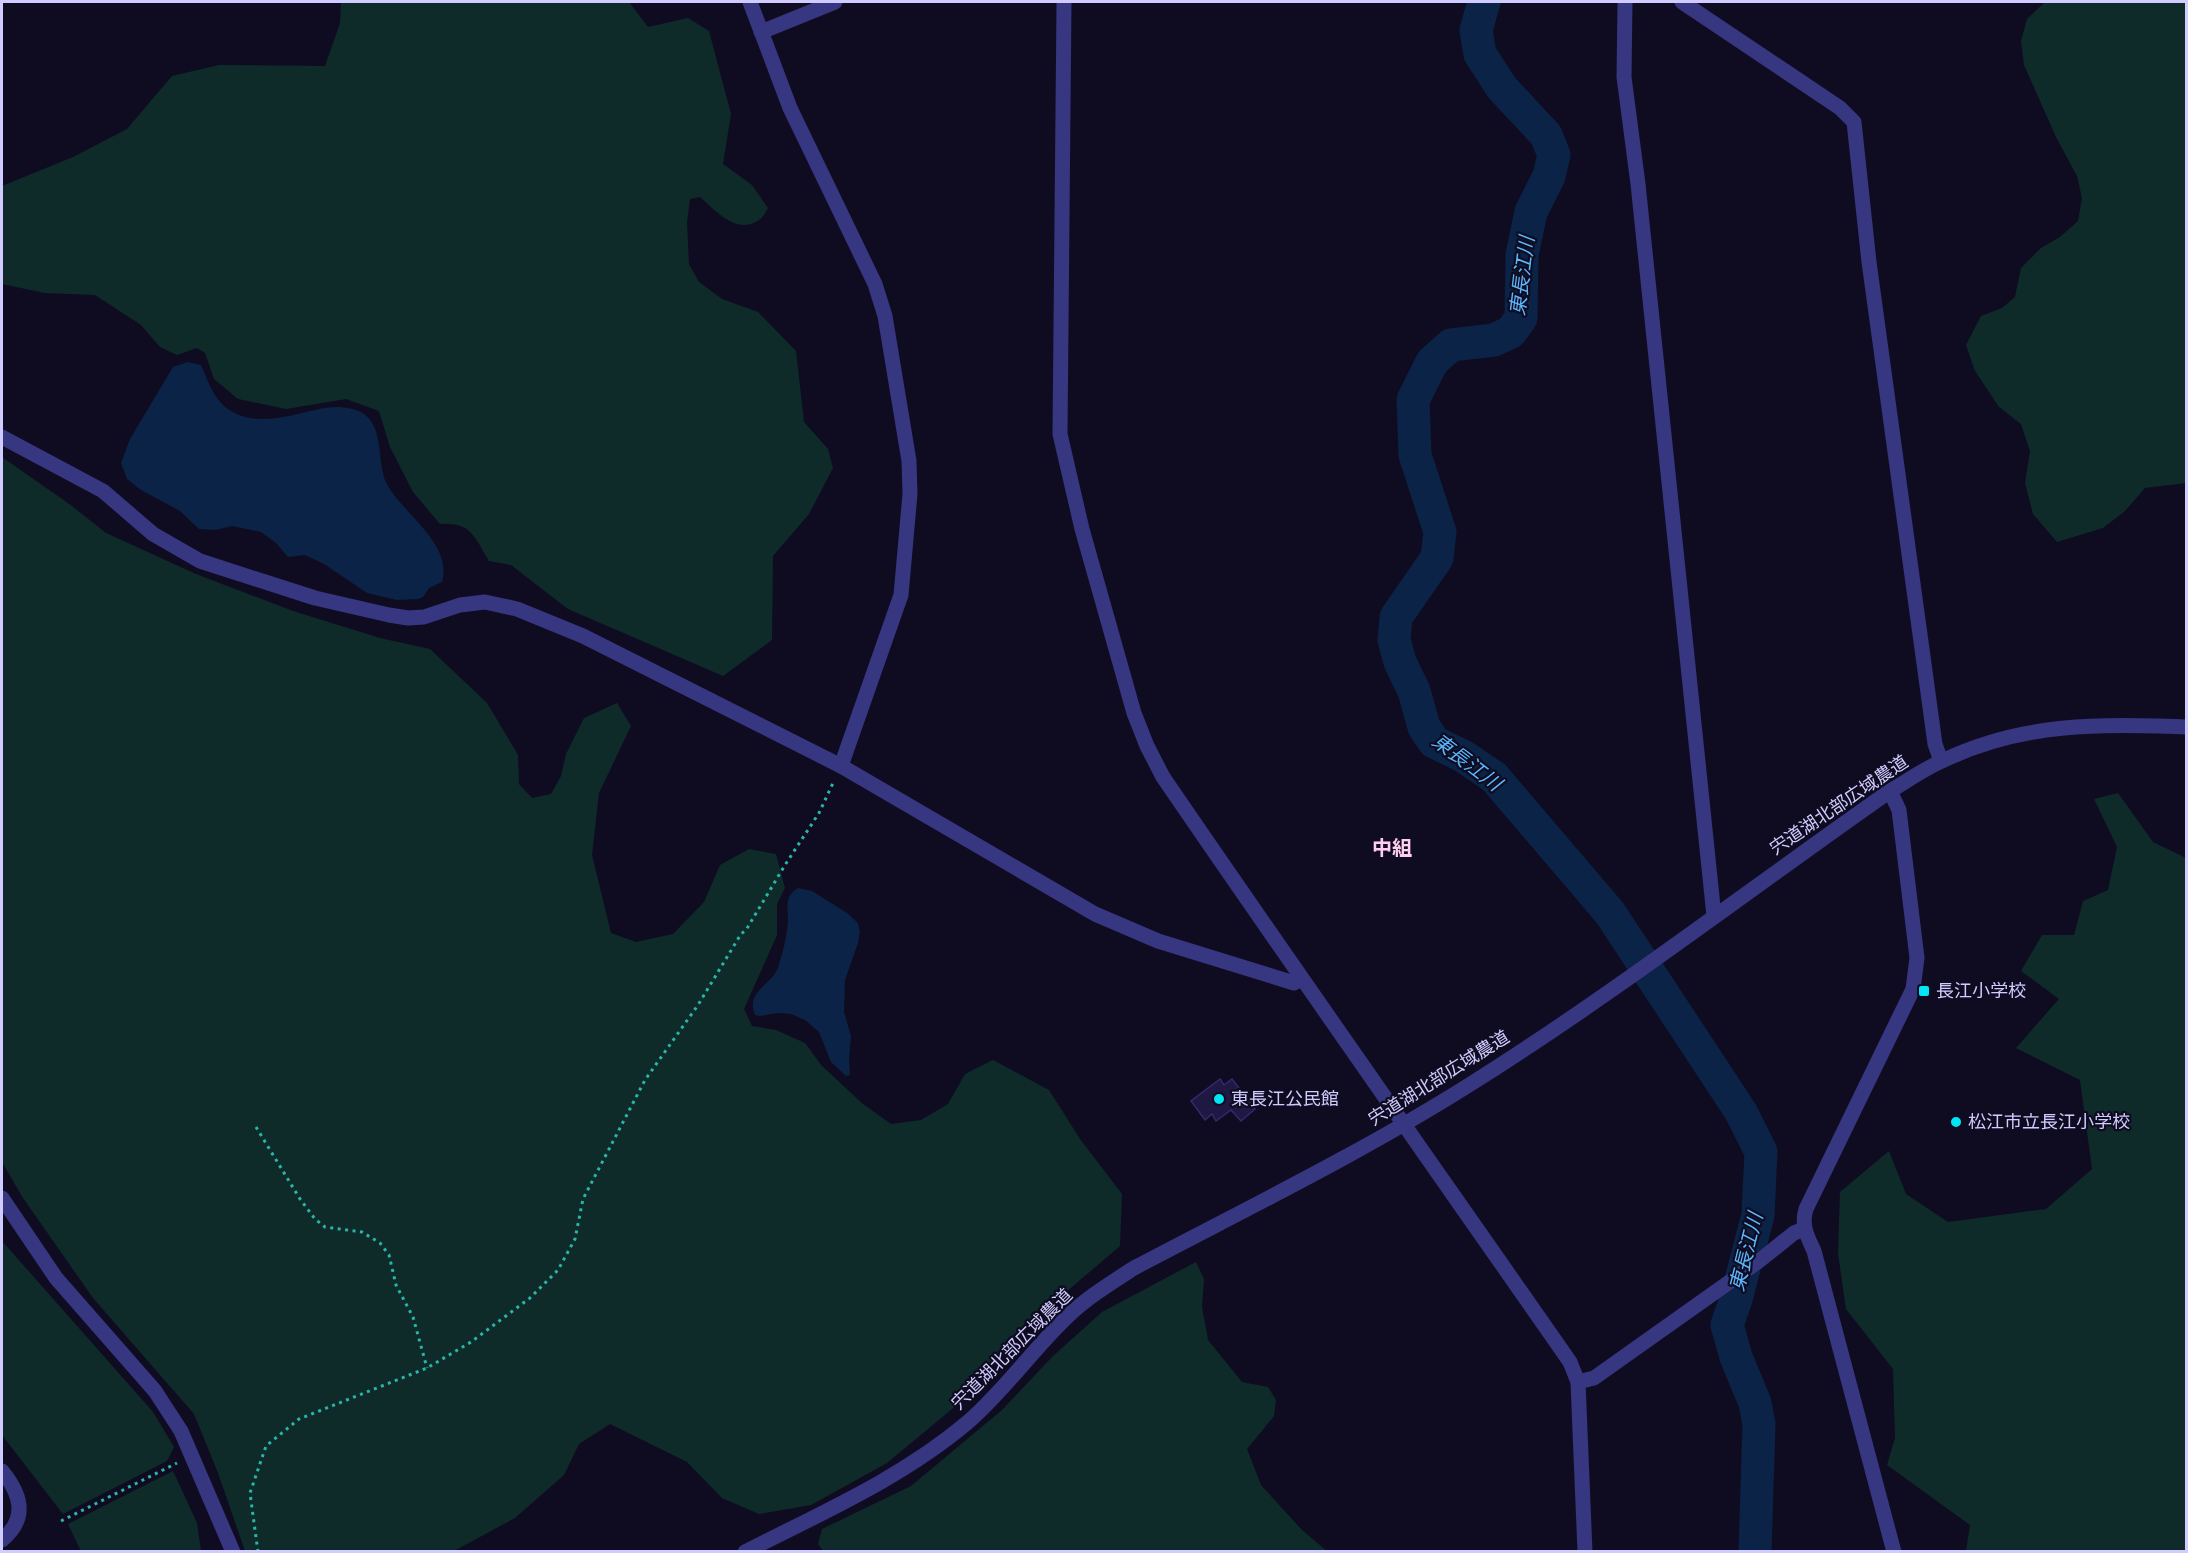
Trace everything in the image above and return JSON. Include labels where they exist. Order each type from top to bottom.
[{"type":"street","points":[[750,2],[790,108],[875,284],[885,316],[909,460],[910,494],[901,595],[841,766]]},
{"type":"street","points":[[761,32],[835,2]]},
{"type":"street","points":[[1064,2],[1060,435],[1067,471],[1134,713],[1163,777],[1301,979],[1405,1124],[1569,1362],[1578,1382],[1585,1551]]},
{"type":"street","points":[[1625,2],[1624,76],[1638,184],[1714,916]]},
{"type":"street","points":[[1682,2],[1840,108],[1854,123],[1869,262],[1935,744],[1941,761]]},
{"type":"street","points":[[2,437],[103,492],[153,534],[201,561],[315,598],[408,618],[424,617],[460,605],[485,602],[517,609],[583,636],[841,766],[1095,914],[1158,941],[1294,983],[1301,979]]},
{"type":"street","name":"宍道湖北部広域農道","points":[[745,1551],[899,1472],[937,1447],[970,1420],[1068,1316],[1100,1289],[1134,1268],[1405,1124],[1470,1085],[1633,974],[1890,791],[1941,761],[1992,741],[2055,727],[2106,725],[2187,727]]},
{"type":"street","points":[[1890,791],[1899,810],[1917,958],[1913,989],[1806,1209],[1803,1220],[1804,1229],[1814,1251],[1894,1551]]},
{"type":"street","points":[[2,1198],[56,1278],[154,1391],[181,1431],[233,1551]]},
{"type":"street","points":[[1578,1382],[1594,1378],[1759,1261],[1794,1233],[1804,1229]]},
{"type":"street","points":[[2,1472],[17,1492],[19,1509],[14,1526],[2,1540]]},
{"type":"path","points":[[258,1551],[250,1493],[266,1446],[299,1419],[427,1368],[471,1342],[530,1298],[558,1270],[575,1239],[583,1199],[645,1080],[698,1005],[741,934],[746,930],[819,813],[841,766]]},
{"type":"path","points":[[256,1127],[300,1199],[315,1219],[325,1227],[362,1232],[380,1243],[389,1255],[396,1285],[413,1317],[427,1368]]},
{"type":"path","points":[[61,1521],[173,1466]]},
{"type":"green space","points":[[341,2],[629,2],[648,27],[688,18],[709,31],[731,114],[723,164],[752,185],[768,208],[760,219],[743,225],[719,214],[700,197],[690,199],[687,222],[689,264],[699,282],[722,299],[758,312],[796,351],[804,422],[828,449],[833,468],[809,514],[773,556],[772,640],[723,676],[568,609],[511,565],[489,561],[466,528],[440,524],[413,492],[390,447],[379,411],[346,399],[286,409],[238,399],[214,379],[205,353],[197,348],[177,355],[160,347],[141,325],[95,295],[45,293],[2,284],[2,186],[73,157],[127,129],[172,76],[219,65],[325,66],[340,23]]},
{"type":"green space","points":[[2045,2],[2186,2],[2186,483],[2145,488],[2125,511],[2103,528],[2057,542],[2033,514],[2025,483],[2030,451],[2021,424],[1999,407],[1975,371],[1966,345],[1981,316],[2002,308],[2015,297],[2021,268],[2041,248],[2060,237],[2078,221],[2082,198],[2077,176],[2056,137],[2024,65],[2021,41],[2027,19]]},
{"type":"green space","points":[[2,457],[106,533],[196,574],[293,611],[380,638],[430,649],[487,703],[518,755],[519,784],[532,798],[551,794],[561,776],[566,754],[584,718],[617,703],[631,726],[599,793],[592,855],[611,933],[636,942],[673,934],[704,902],[720,865],[749,849],[776,854],[785,888],[777,904],[777,935],[744,1009],[752,1026],[776,1030],[805,1043],[822,1066],[863,1104],[891,1124],[921,1120],[948,1104],[965,1074],[993,1060],[1049,1090],[1080,1139],[1122,1194],[1120,1246],[1032,1321],[958,1404],[887,1463],[811,1505],[759,1514],[722,1498],[687,1462],[610,1424],[579,1444],[564,1475],[515,1518],[454,1551],[245,1551],[218,1473],[194,1414],[93,1298],[23,1198],[2,1162]]},
{"type":"green space","points":[[2118,793],[2153,842],[2186,858],[2186,1551],[1966,1551],[1970,1525],[1887,1465],[1895,1438],[1893,1369],[1846,1309],[1838,1253],[1840,1192],[1889,1151],[1906,1194],[1948,1222],[2046,1209],[2092,1169],[2080,1080],[2016,1048],[2059,999],[2021,971],[2042,935],[2074,935],[2083,901],[2108,890],[2117,847],[2094,799]]},
{"type":"green space","points":[[2,1241],[153,1412],[174,1447],[167,1461],[63,1514],[2,1435]]},
{"type":"green space","points":[[1196,1262],[1204,1279],[1202,1307],[1208,1340],[1242,1382],[1268,1387],[1276,1400],[1274,1416],[1247,1449],[1261,1485],[1302,1530],[1327,1551],[823,1551],[818,1544],[822,1529],[911,1486],[1002,1410],[1052,1357],[1102,1312]]},
{"type":"green space","points":[[173,1471],[197,1523],[201,1551],[81,1551],[68,1524]]},
{"type":"water","points":[[188,362],[201,365],[217,398],[236,414],[246,417],[270,419],[337,407],[350,408],[366,415],[376,433],[384,477],[388,486],[426,531],[441,555],[444,568],[442,582],[429,588],[423,597],[418,599],[397,600],[367,593],[324,564],[305,555],[288,557],[276,543],[261,532],[232,526],[215,530],[199,529],[180,511],[141,490],[127,479],[121,463],[130,439],[173,367]]},
{"type":"water","points":[[798,888],[812,891],[847,913],[858,923],[860,932],[858,943],[845,980],[844,1012],[851,1036],[850,1075],[846,1076],[831,1062],[819,1032],[805,1020],[791,1014],[755,1015],[753,1001],[755,996],[778,968],[786,934],[789,899]]},
{"type":"building","name":"東長江公民館","points":[[1220,1079],[1224,1085],[1232,1079],[1255,1109],[1241,1121],[1231,1110],[1216,1121],[1212,1114],[1205,1120],[1191,1101]]},
{"type":"waterway","name":"東長江川","points":[[1484,2],[1476,30],[1480,54],[1502,88],[1546,135],[1554,155],[1549,176],[1531,212],[1522,255],[1521,318],[1511,332],[1494,340],[1451,345],[1432,362],[1413,400],[1415,455],[1440,532],[1437,558],[1396,617],[1394,640],[1400,662],[1414,691],[1424,727],[1434,742],[1463,756],[1494,777],[1610,913],[1741,1112],[1761,1152],[1758,1215],[1727,1325],[1736,1357],[1755,1403],[1759,1424],[1755,1552]]},
{"type":"place","name":"長江小学校","points":[[1924,991]]},
{"type":"place","name":"東長江公民館","points":[[1219,1099]]},
{"type":"place","name":"松江市立長江小学校","points":[[1956,1122]]},
{"type":"district","name":"中組","points":[[1392,848]]}]
